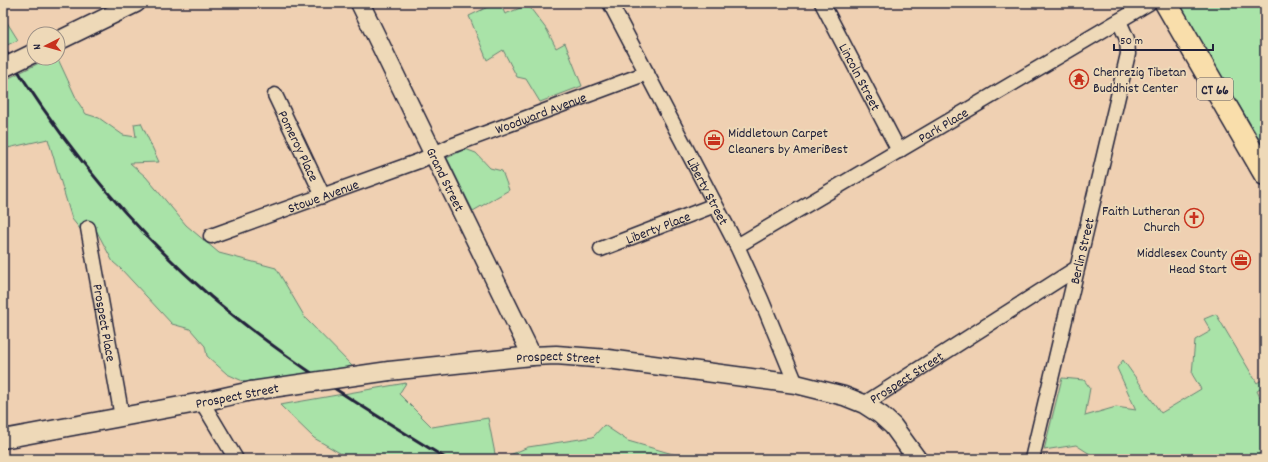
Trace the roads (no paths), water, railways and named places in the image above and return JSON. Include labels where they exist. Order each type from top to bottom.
[{"type":"highway","name":"CT 66","points":[[1166,3],[1265,174]]},
{"type":"street","points":[[66,37],[136,3]]},
{"type":"street","name":"Grand Street","points":[[360,3],[532,356]]},
{"type":"street","name":"Liberty Street","points":[[610,3],[737,246],[761,299],[796,384]]},
{"type":"street","name":"Lincoln Street","points":[[822,3],[899,151]]},
{"type":"street","name":"Park Place","points":[[737,246],[1149,3]]},
{"type":"street","name":"Berlin Street","points":[[1032,459],[1128,54],[1128,39],[1119,21]]},
{"type":"street","points":[[3,68],[26,57]]},
{"type":"street","name":"Woodward Avenue","points":[[434,154],[451,146],[647,73]]},
{"type":"street","name":"Pomeroy Place","points":[[275,95],[323,196]]},
{"type":"street","name":"Stowe Avenue","points":[[211,236],[419,161],[434,154]]},
{"type":"street","name":"Liberty Place","points":[[601,249],[715,204]]},
{"type":"street","name":"Prospect Place","points":[[88,228],[122,417]]},
{"type":"street","name":"Prospect Street","points":[[3,439],[202,402],[251,391],[389,371],[532,356],[582,357],[796,384],[844,396],[864,404],[1077,268]]},
{"type":"street","points":[[202,402],[236,459]]},
{"type":"street","points":[[864,404],[881,415],[893,426],[917,459]]},
{"type":"railway","points":[[3,47],[48,115],[97,180],[124,211],[181,270],[239,320],[296,362],[356,402],[447,459]]},
{"type":"place","name":"Chenrezig Tibetan Buddhist Center","points":[[1079,79]]},
{"type":"place","name":"Middletown Carpet Cleaners by AmeriBest","points":[[714,140]]},
{"type":"place","name":"Faith Lutheran Church","points":[[1194,218]]},
{"type":"place","name":"Middlesex County Head Start","points":[[1241,260]]}]
